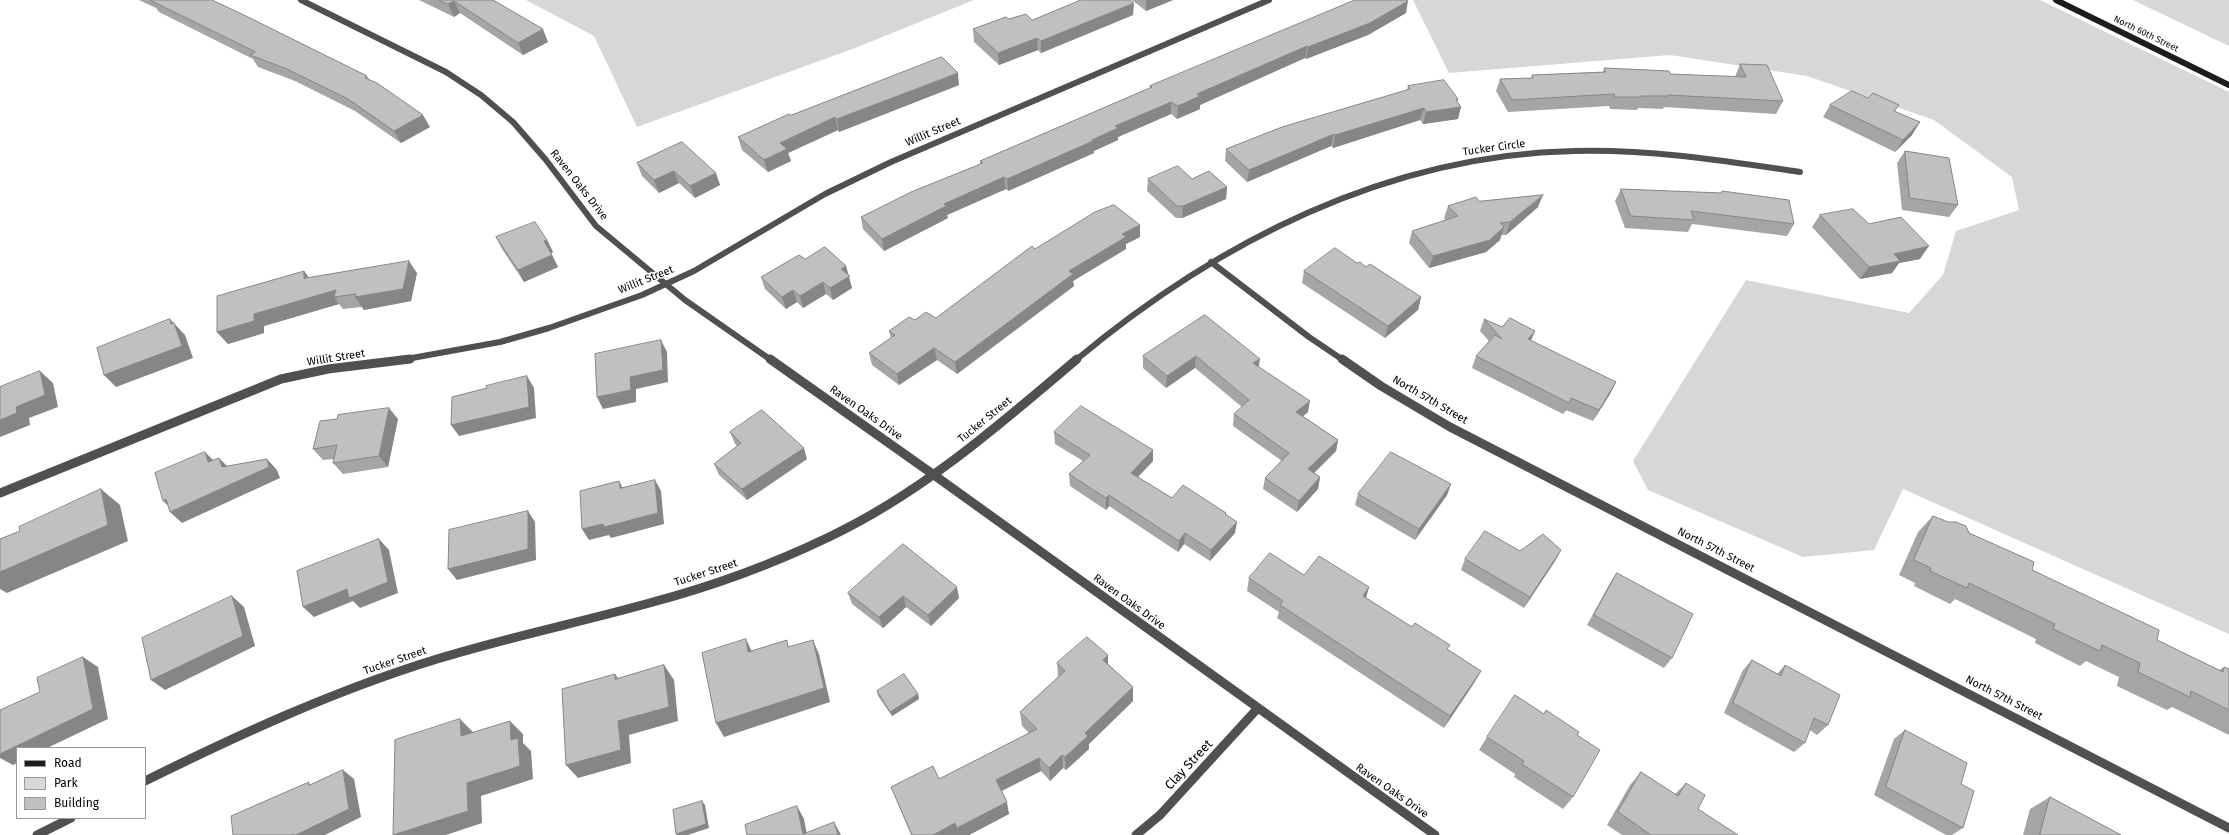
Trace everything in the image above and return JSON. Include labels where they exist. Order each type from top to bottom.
[{"type":"main road","name":"North 60th Street","points":[[2056,0],[2229,85]]},
{"type":"street","name":"Raven Oaks Drive","points":[[301,0],[446,72],[481,95],[513,122],[546,160],[596,226],[669,284],[686,300],[934,474],[1257,709],[1434,835]]},
{"type":"street","name":"Willit Street","points":[[0,493],[281,379],[328,369],[422,358],[500,342],[556,325],[669,284],[825,194],[884,165],[1269,0]]},
{"type":"street","name":"Tucker Circle","points":[[1211,262],[1233,249],[1299,216],[1374,185],[1402,176],[1459,164],[1540,153],[1612,152],[1686,156],[1800,172]]},
{"type":"street","name":"Tucker Street","points":[[146,780],[293,711],[373,680],[438,659],[680,594],[750,571],[835,534],[894,502],[965,452],[1126,320],[1211,262]]},
{"type":"street","name":"North 57th Street","points":[[1211,262],[1309,337],[1381,386],[1450,426],[2229,828]]},
{"type":"street","name":"Clay Street","points":[[1136,835],[1160,815],[1257,709]]},
{"type":"street","points":[[37,835],[69,819]]},
{"type":"green space","points":[[526,0],[974,0],[855,48],[637,127],[594,36]]},
{"type":"green space","points":[[1413,0],[2040,0],[2229,92],[2229,634],[1903,489],[1874,550],[1803,557],[1648,490],[1633,461],[1746,280],[1909,313],[1943,275],[1956,231],[2019,210],[2012,177],[1934,120],[1807,76],[1670,55],[1449,73]]},
{"type":"green space","points":[[2133,0],[2229,0],[2229,46]]},
{"type":"building","points":[[150,0],[212,0],[367,76],[365,78],[377,83],[423,115],[394,131],[348,99],[287,69],[250,55],[255,52]]},
{"type":"building","points":[[439,0],[493,0],[543,29],[518,43],[454,1],[448,4]]},
{"type":"building","points":[[1081,0],[1130,0],[1134,3],[1041,41],[1037,38],[998,53],[973,29],[1006,17],[1009,19],[1026,14],[1032,20]]},
{"type":"building","points":[[1355,0],[1408,1],[1370,23],[1308,47],[1307,46],[1197,94],[1200,96],[1178,106],[1171,102],[1115,126],[1118,128],[1092,140],[1093,141],[1007,179],[1004,177],[944,204],[946,206],[882,239],[861,217],[911,192],[983,163],[980,161],[1152,87],[1150,86]]},
{"type":"building","points":[[942,57],[958,73],[837,119],[835,117],[780,143],[787,149],[764,160],[738,137],[789,114],[791,115]]},
{"type":"building","points":[[1740,64],[1767,65],[1783,101],[1668,95],[1669,96],[1615,97],[1614,94],[1512,100],[1500,79],[1533,78],[1532,75],[1606,72],[1604,68],[1669,71],[1670,74],[1746,77]]},
{"type":"building","points":[[1444,80],[1458,99],[1456,100],[1461,107],[1426,112],[1424,108],[1335,135],[1334,134],[1249,170],[1226,149],[1282,127],[1410,89],[1408,86]]},
{"type":"building","points":[[1852,91],[1868,98],[1873,93],[1899,105],[1894,111],[1920,122],[1903,140],[1830,105]]},
{"type":"building","points":[[682,142],[716,173],[690,186],[674,171],[654,180],[637,163]]},
{"type":"building","points":[[1905,151],[1949,158],[1958,205],[1910,198]]},
{"type":"building","points":[[1178,166],[1192,179],[1209,171],[1227,187],[1183,206],[1177,206],[1148,179]]},
{"type":"building","points":[[1621,189],[1722,193],[1722,191],[1789,200],[1794,224],[1691,211],[1694,220],[1631,216]]},
{"type":"building","points":[[1543,195],[1510,222],[1500,223],[1504,227],[1490,240],[1433,256],[1412,231],[1458,216],[1448,206],[1476,197],[1479,201]]},
{"type":"building","points":[[1114,205],[1140,225],[1122,234],[1126,237],[1069,271],[1073,274],[955,362],[934,348],[897,374],[869,353],[895,335],[889,331],[909,317],[915,320],[926,312],[936,318],[1032,246],[1035,249],[1095,212]]},
{"type":"building","points":[[1853,209],[1869,224],[1901,217],[1929,246],[1894,254],[1900,261],[1869,267],[1820,215]]},
{"type":"building","points":[[535,222],[547,240],[544,241],[552,255],[518,270],[496,237]]},
{"type":"building","points":[[825,247],[846,266],[841,269],[850,276],[830,288],[823,282],[800,296],[793,290],[782,297],[761,277],[799,255],[805,259]]},
{"type":"building","points":[[1335,248],[1357,263],[1360,262],[1366,267],[1370,264],[1421,297],[1388,326],[1304,271]]},
{"type":"building","points":[[409,261],[403,289],[355,297],[356,294],[334,297],[336,290],[254,314],[254,321],[217,332],[217,296],[304,271],[304,278]]},
{"type":"building","points":[[1205,315],[1260,359],[1253,363],[1310,401],[1296,412],[1338,440],[1308,469],[1320,477],[1299,501],[1265,478],[1289,453],[1234,414],[1249,400],[1196,356],[1167,376],[1143,356]]},
{"type":"building","points":[[1510,318],[1535,331],[1528,339],[1616,382],[1599,410],[1571,398],[1569,403],[1476,356],[1495,335],[1502,339],[1484,319],[1502,327]]},
{"type":"building","points":[[170,319],[171,324],[174,323],[182,346],[104,375],[97,348]]},
{"type":"building","points":[[661,340],[663,370],[630,377],[631,390],[597,397],[595,354]]},
{"type":"building","points":[[40,371],[45,395],[16,407],[17,413],[0,420],[0,387]]},
{"type":"building","points":[[527,376],[529,407],[451,425],[452,397],[487,388],[486,386]]},
{"type":"building","points":[[1081,406],[1153,450],[1131,473],[1172,498],[1183,485],[1226,513],[1225,514],[1237,522],[1211,550],[1185,533],[1179,541],[1109,495],[1106,498],[1069,474],[1090,455],[1054,432]]},
{"type":"building","points":[[389,408],[379,456],[333,463],[337,445],[313,449],[320,421],[337,419],[338,415]]},
{"type":"building","points":[[762,410],[804,448],[742,489],[714,464],[741,443],[730,432]]},
{"type":"building","points":[[205,452],[208,462],[219,458],[222,467],[267,459],[269,467],[170,512],[166,499],[163,501],[155,473]]},
{"type":"building","points":[[1391,452],[1451,484],[1419,529],[1358,494]]},
{"type":"building","points":[[655,480],[658,513],[604,527],[603,524],[582,529],[580,491],[619,481],[620,488]]},
{"type":"building","points":[[101,489],[108,525],[0,572],[0,539],[20,531],[19,527]]},
{"type":"building","points":[[528,511],[528,549],[448,569],[449,530]]},
{"type":"building","points":[[1933,516],[1948,522],[1956,522],[1966,526],[1969,533],[2034,562],[2032,570],[2159,630],[2157,640],[2223,672],[2224,667],[2229,669],[2229,710],[2191,691],[2190,697],[2138,672],[2140,663],[2102,645],[2100,651],[2053,629],[2055,624],[1969,583],[1967,588],[1930,571],[1931,568],[1914,560]]},
{"type":"building","points":[[1485,531],[1520,551],[1543,534],[1561,550],[1530,597],[1465,559]]},
{"type":"building","points":[[379,539],[388,582],[349,598],[347,589],[303,607],[297,571]]},
{"type":"building","points":[[903,544],[957,587],[928,615],[903,596],[879,617],[848,593]]},
{"type":"building","points":[[1270,553],[1304,575],[1319,556],[1369,587],[1363,596],[1412,627],[1415,623],[1450,645],[1447,649],[1481,671],[1450,716],[1280,605],[1283,601],[1249,578]]},
{"type":"building","points":[[1617,573],[1693,614],[1672,658],[1594,615]]},
{"type":"building","points":[[232,596],[243,636],[151,680],[142,638]]},
{"type":"building","points":[[1087,637],[1108,655],[1103,660],[1133,687],[1085,733],[1088,736],[1065,757],[1062,755],[1049,768],[1039,758],[996,780],[1007,802],[957,828],[955,823],[933,835],[912,835],[891,787],[933,766],[939,779],[1037,729],[1020,712],[1065,671],[1057,663]]},
{"type":"building","points":[[746,639],[748,652],[787,640],[788,647],[813,640],[824,688],[716,723],[702,653]]},
{"type":"building","points":[[83,657],[93,709],[0,754],[0,710],[40,692],[37,678]]},
{"type":"building","points":[[1752,660],[1781,676],[1785,665],[1840,695],[1828,725],[1814,718],[1805,743],[1733,703]]},
{"type":"building","points":[[664,665],[669,707],[618,721],[621,750],[566,765],[562,689],[615,674],[615,679]]},
{"type":"building","points":[[904,674],[918,694],[890,712],[877,691]]},
{"type":"building","points":[[1515,695],[1544,714],[1546,710],[1579,732],[1577,735],[1600,750],[1573,797],[1522,764],[1524,761],[1487,737]]},
{"type":"building","points":[[460,719],[461,736],[510,721],[511,740],[518,738],[520,766],[467,783],[468,811],[393,835],[395,740]]},
{"type":"building","points":[[1905,730],[1967,763],[1961,784],[1974,791],[1963,828],[1886,787]]},
{"type":"building","points":[[343,770],[349,809],[296,835],[233,835],[231,816],[309,782],[309,785]]},
{"type":"building","points":[[1641,772],[1678,796],[1686,783],[1705,795],[1698,809],[1738,835],[1651,835],[1618,812]]},
{"type":"building","points":[[2050,797],[2121,835],[2040,835]]},
{"type":"building","points":[[702,801],[706,824],[676,834],[673,810]]},
{"type":"building","points":[[797,806],[803,834],[834,822],[838,835],[747,835],[745,825]]}]
